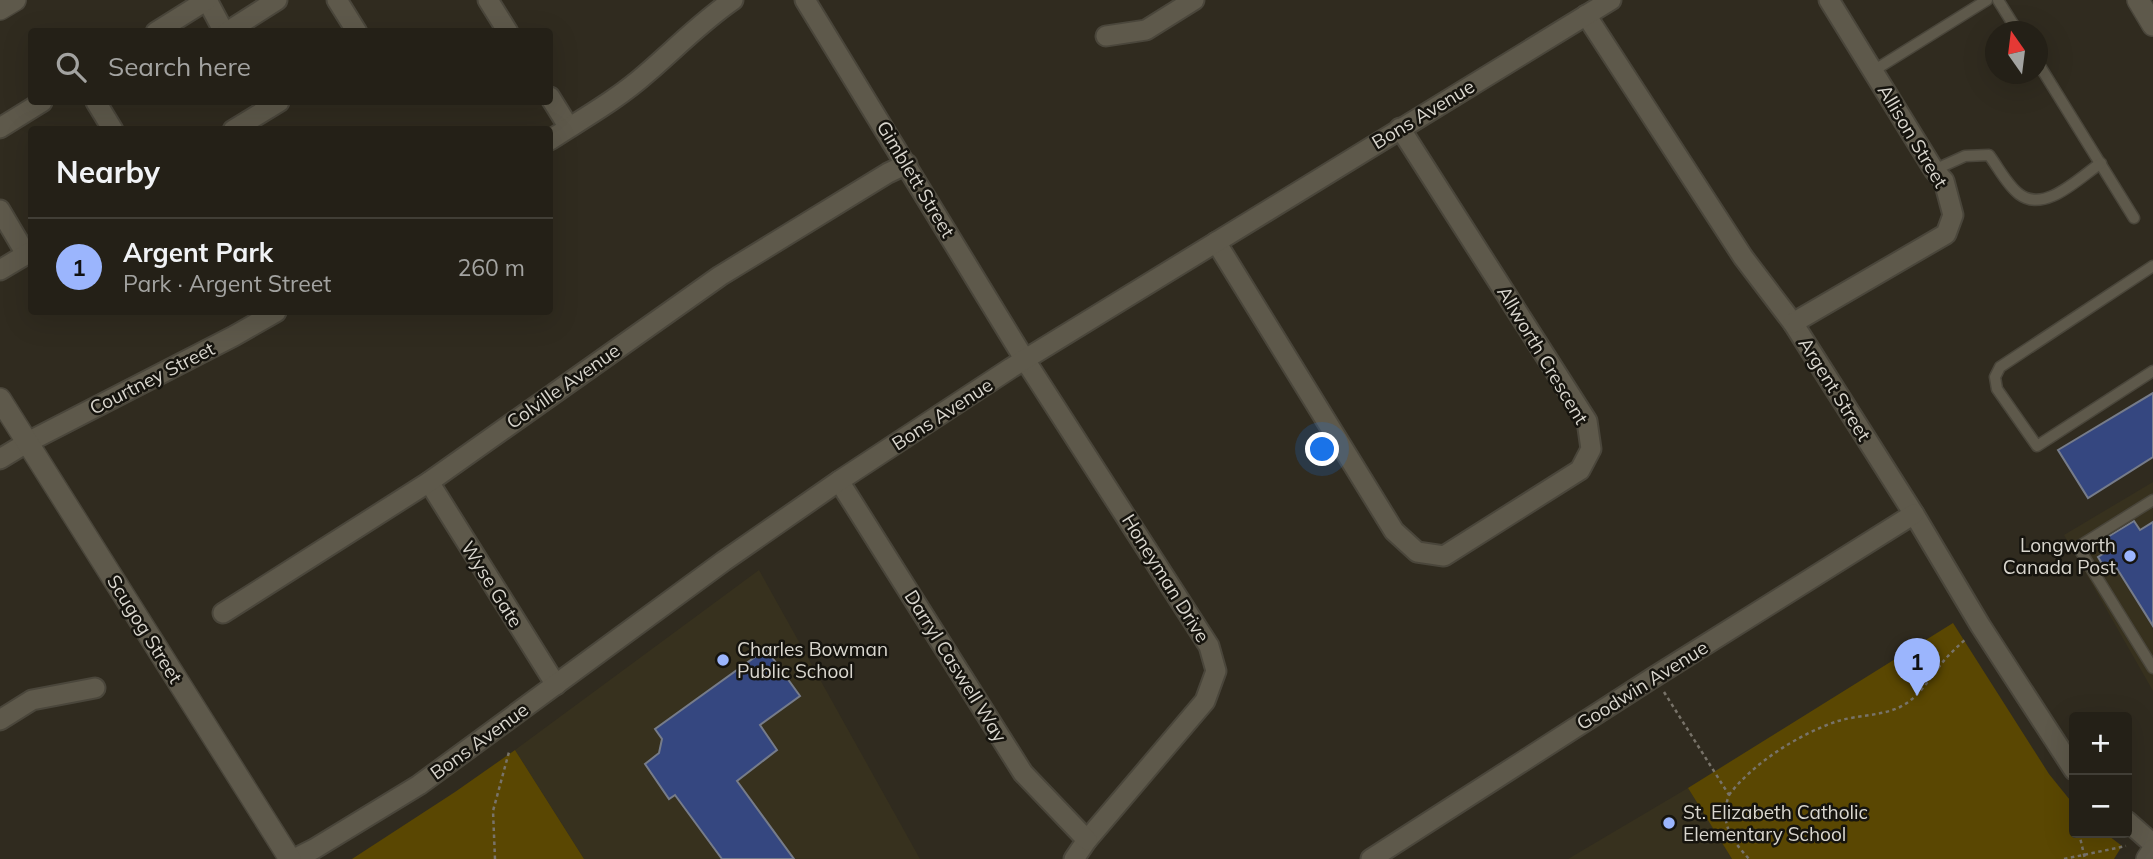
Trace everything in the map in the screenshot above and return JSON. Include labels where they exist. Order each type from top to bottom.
[{"type":"street","points":[[0,9],[15,0]]},
{"type":"street","points":[[162,28],[207,0],[224,28]]},
{"type":"street","points":[[232,28],[277,0]]},
{"type":"street","points":[[337,0],[354,28]]},
{"type":"street","points":[[488,0],[506,28]]},
{"type":"street","points":[[553,137],[623,92],[694,29],[733,0]]},
{"type":"street","name":"Gimblett Street","points":[[805,0],[1025,360]]},
{"type":"street","points":[[1106,36],[1146,30],[1194,0]]},
{"type":"street","name":"Bons Avenue","points":[[292,859],[314,849],[419,785],[724,561],[839,481],[1025,360],[1611,0]]},
{"type":"street","name":"Allison Street","points":[[1793,323],[1946,234],[1953,215],[1944,181],[1934,170],[1829,0]]},
{"type":"street","points":[[2138,0],[2153,25]]},
{"type":"street","name":"Argent Street","points":[[1586,15],[1743,257],[1793,323],[1914,514],[1980,625],[2069,762]]},
{"type":"street","points":[[553,102],[568,126]]},
{"type":"street","points":[[0,128],[38,105]]},
{"type":"street","points":[[98,105],[111,126]]},
{"type":"street","points":[[239,126],[270,105]]},
{"type":"street","name":"Allworth Crescent","points":[[1216,242],[1394,531],[1417,552],[1444,556],[1580,470],[1591,449],[1587,421],[1400,128]]},
{"type":"street","name":"Colville Avenue","points":[[223,613],[429,482],[720,276],[907,164]]},
{"type":"street","points":[[0,210],[28,252]]},
{"type":"street","points":[[0,270],[28,254]]},
{"type":"street","name":"Courtney Street","points":[[0,459],[270,315]]},
{"type":"street","name":"Honeyman Drive","points":[[1025,360],[1209,646],[1216,671],[1205,701],[1087,840],[1074,859]]},
{"type":"street","name":"Scugog Street","points":[[0,399],[292,859]]},
{"type":"street","name":"Darryl Caswell Way","points":[[839,481],[1023,773],[1087,840]]},
{"type":"street","name":"Wyse Gate","points":[[429,482],[556,685]]},
{"type":"street","name":"Goodwin Avenue","points":[[1371,859],[1914,514]]},
{"type":"street","points":[[0,720],[32,700],[95,688]]},
{"type":"street","points":[[2132,825],[2153,844]]},
{"type":"street","points":[[2147,859],[2153,850]]},
{"type":"lane","points":[[1873,71],[1987,0]]},
{"type":"lane","points":[[1998,0],[2011,21]]},
{"type":"lane","points":[[2048,79],[2134,218]]},
{"type":"lane","points":[[1934,170],[1965,156],[1989,155],[2017,193],[2028,199],[2049,199],[2101,163]]},
{"type":"lane","points":[[2153,267],[2000,367],[1995,377],[1997,389],[2037,446],[2153,371]]},
{"type":"lane","points":[[2153,500],[2078,547],[2153,668]]},
{"type":"path","points":[[1749,859],[1739,848],[1723,815],[1728,795],[1752,770],[1773,754],[1837,722],[1902,706],[1967,638]]},
{"type":"path","points":[[1660,686],[1728,795]]},
{"type":"path","points":[[495,859],[493,811],[509,752]]},
{"type":"path","points":[[2081,838],[2085,857]]},
{"type":"path","points":[[2064,859],[2085,857],[2126,846]]},
{"type":"shaded area","points":[[2153,482],[2153,691],[2064,535]]},
{"type":"shaded area","name":"Charles Bowman Public School","points":[[759,570],[920,859],[584,859],[515,750]]},
{"type":"shaded area","points":[[1953,623],[2049,774],[2069,799],[2069,838],[2112,838],[2122,846],[2114,859],[1732,859],[1688,788]]},
{"type":"shaded area","points":[[515,750],[584,859],[352,859],[455,792]]},
{"type":"shaded area","name":"St. Elizabeth Catholic Elementary School","points":[[1688,788],[1732,859],[1568,859]]},
{"type":"building","points":[[2153,393],[2153,457],[2088,498],[2058,450]]},
{"type":"building","points":[[2134,521],[2140,530],[2153,522],[2153,626],[2116,567],[2107,572],[2098,557],[2112,548],[2106,538]]},
{"type":"building","points":[[766,649],[800,696],[760,725],[777,750],[737,781],[794,859],[722,859],[675,795],[669,799],[645,764],[659,753],[662,739],[655,729]]},
{"type":"place","name":"Longworth Canada Post","points":[[2130,556]]},
{"type":"place","name":"Charles Bowman Public School","points":[[723,660]]},
{"type":"place","name":"Argent Park","points":[[1917,696]]},
{"type":"place","name":"St. Elizabeth Catholic Elementary School","points":[[1669,823]]}]
